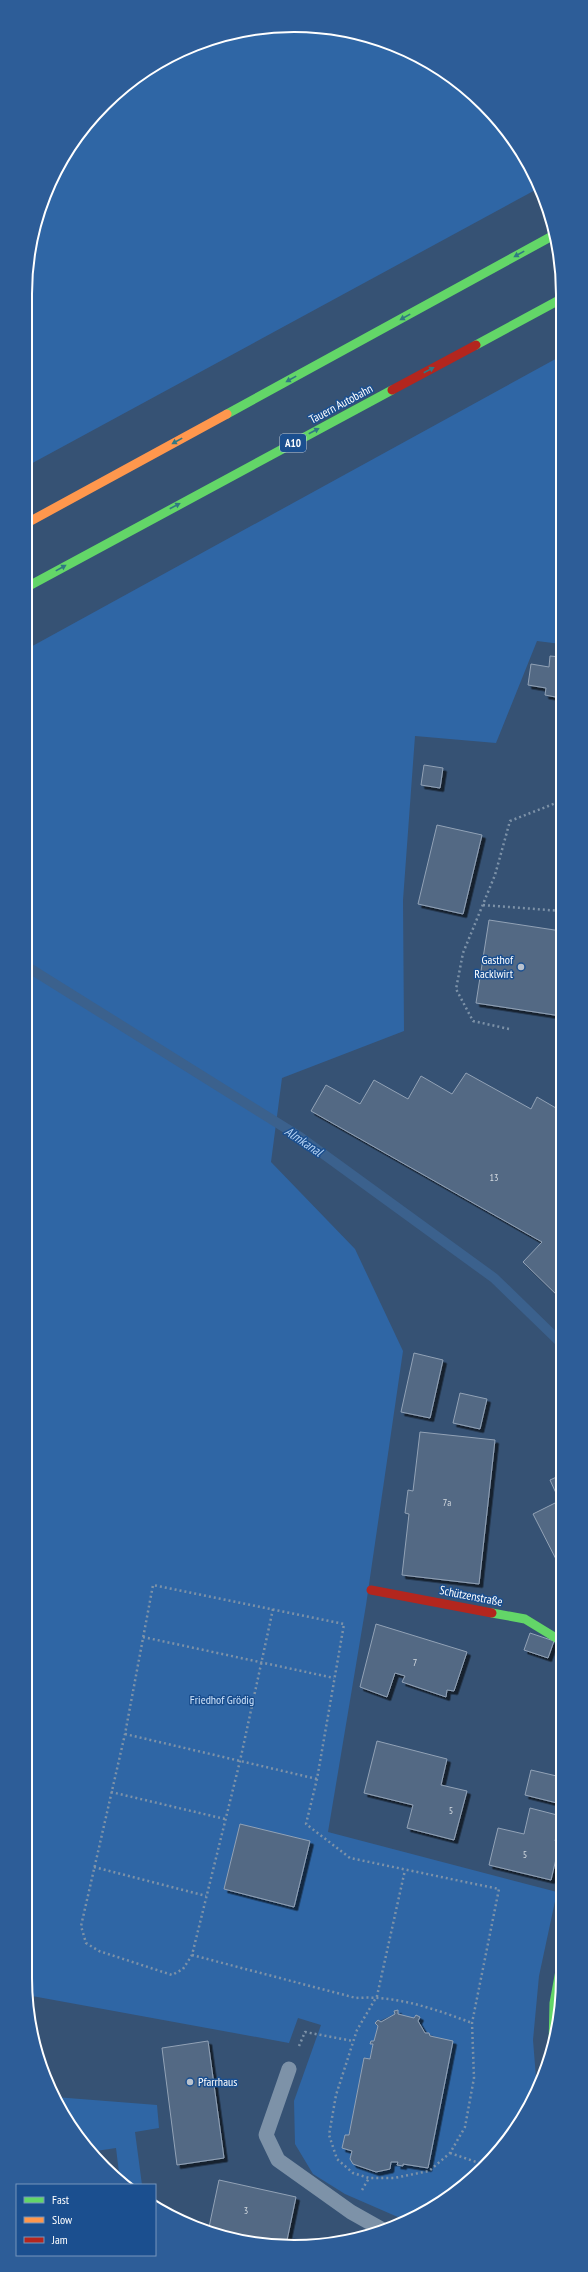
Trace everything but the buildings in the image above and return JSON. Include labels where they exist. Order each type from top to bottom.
[{"type":"main road","points":[[32,520],[550,238]]},
{"type":"main road","name":"Tauern Autobahn","points":[[32,584],[556,302]]},
{"type":"main road","name":"Schützenstraße","points":[[371,1590],[525,1619],[556,1638]]},
{"type":"main road","points":[[554,2013],[555,1999]]},
{"type":"lane","points":[[289,2069],[266,2135],[278,2160],[351,2212],[377,2226]]},
{"type":"path","points":[[509,1029],[473,1021],[456,989],[463,953],[495,875],[510,821],[556,802]]},
{"type":"path","points":[[483,904],[556,911]]},
{"type":"path","points":[[273,1609],[240,1761],[192,1955],[182,1969],[172,1975],[98,1952],[86,1943],[81,1926],[125,1734],[153,1585],[273,1609],[344,1624],[317,1779],[306,1824],[350,1858],[499,1889],[472,2023],[474,2078],[465,2127],[450,2153],[429,2171],[394,2178],[369,2178],[353,2173],[337,2159],[329,2135],[336,2095],[353,2041],[357,2030],[377,1996],[405,1870]]},
{"type":"path","points":[[143,1637],[261,1664],[334,1678]]},
{"type":"path","points":[[125,1734],[317,1779]]},
{"type":"path","points":[[111,1792],[225,1819]]},
{"type":"path","points":[[94,1867],[206,1896]]},
{"type":"path","points":[[192,1955],[356,1998],[377,1996],[435,2009],[472,2023]]},
{"type":"path","points":[[289,2069],[306,2032],[353,2041]]},
{"type":"path","points":[[450,2153],[479,2163]]},
{"type":"green space","points":[[294,32],[328,34],[378,46],[425,67],[440,76],[467,97],[491,121],[512,148],[534,190],[32,463],[32,294],[34,260],[46,210],[67,163],[76,148],[97,121],[121,97],[148,76],[163,67],[210,46],[260,34]]},
{"type":"green space","name":"Friedhof Grödig","points":[[556,359],[556,643],[537,641],[496,743],[415,736],[403,900],[404,1031],[282,1078],[271,1162],[355,1249],[403,1351],[366,1605],[328,1832],[556,1892],[539,1976],[533,2040],[536,2078],[529,2094],[512,2124],[491,2151],[467,2175],[440,2196],[399,2218],[345,2194],[313,2174],[295,2144],[294,2101],[321,2025],[298,2018],[289,2043],[33,1996],[32,646]],"holes":[[[240,1824],[293,1907],[224,1889]],[[397,2010],[398,2014],[418,2021],[428,2034],[440,2039],[452,2041],[428,2168],[403,2164],[403,2166],[397,2165],[398,2162],[391,2162],[390,2169],[379,2172],[362,2169],[357,2166],[350,2159],[352,2151],[342,2148],[345,2135],[349,2135],[364,2058],[370,2059],[373,2044],[370,2044],[371,2041],[374,2041],[378,2026],[375,2023],[395,2014],[394,2011]]]},
{"type":"green space","points":[[61,2097],[157,2105],[159,2128],[135,2132],[142,2184],[132,2184],[119,2173],[116,2148],[97,2151],[76,2124]]},
{"type":"waterway","name":"Almkanal","points":[[32,970],[300,1137],[494,1278],[556,1338]]},
{"type":"traffic: fast","points":[[227,414],[550,237]]},
{"type":"traffic: fast","points":[[476,345],[556,302]]},
{"type":"traffic: fast","points":[[32,584],[392,390]]},
{"type":"traffic: fast","points":[[492,1613],[525,1619],[556,1638]]},
{"type":"traffic: fast","points":[[554,2013],[555,1999]]},
{"type":"traffic: slow","points":[[32,520],[227,414]]},
{"type":"traffic: jam","points":[[392,390],[476,345]]},
{"type":"traffic: jam","points":[[371,1590],[492,1613]]},
{"type":"place","name":"Gasthof Racklwirt","points":[[521,967]]},
{"type":"place","name":"Pfarrhaus","points":[[190,2082]]}]
